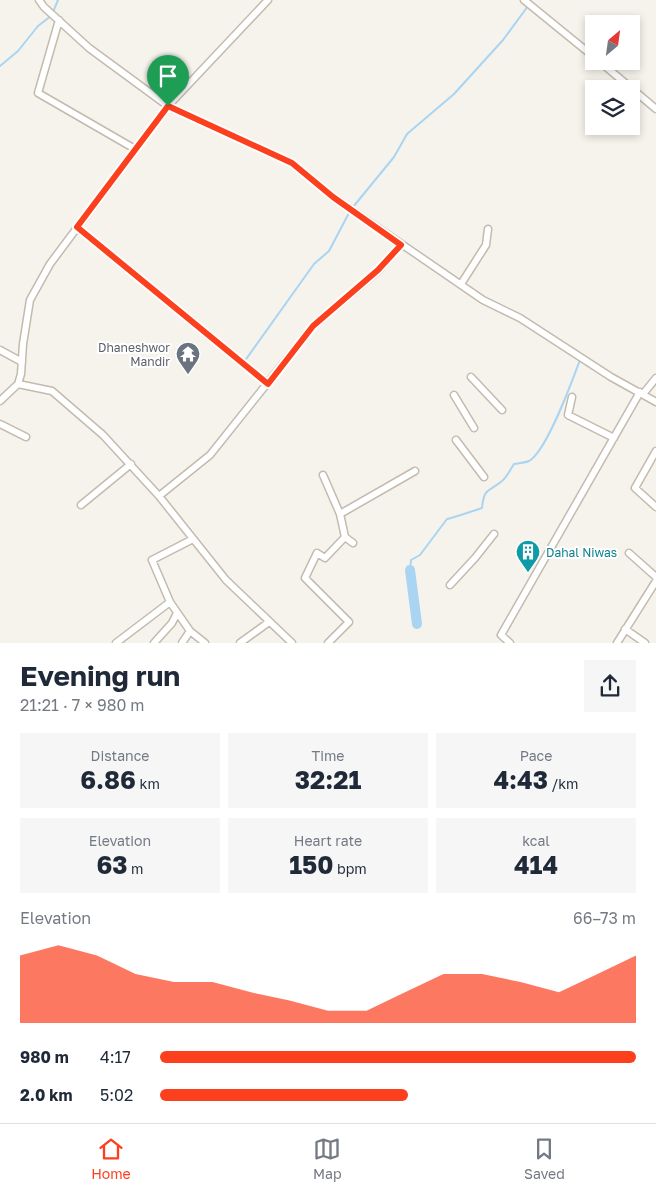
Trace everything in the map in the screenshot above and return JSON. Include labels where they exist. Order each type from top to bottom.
[{"type":"street","points":[[39,0],[89,48],[168,106],[292,163],[333,197],[483,300],[520,318],[611,377],[656,402]]},
{"type":"street","points":[[0,401],[18,384],[22,362],[22,344],[30,300],[50,264],[168,106],[268,0]]},
{"type":"street","points":[[524,0],[585,50]]},
{"type":"street","points":[[59,20],[38,92],[135,149]]},
{"type":"street","points":[[610,70],[656,109]]},
{"type":"street","points":[[77,227],[268,384]]},
{"type":"street","points":[[460,284],[486,245],[488,229]]},
{"type":"street","points":[[159,496],[210,455],[313,326],[378,270],[401,245]]},
{"type":"street","points":[[0,350],[22,362]]},
{"type":"street","points":[[471,377],[502,410]]},
{"type":"street","points":[[510,643],[501,635],[641,393],[656,378]]},
{"type":"street","points":[[18,384],[52,391],[103,434],[159,496],[226,580],[292,643]]},
{"type":"street","points":[[454,395],[474,428]]},
{"type":"street","points":[[572,397],[568,415],[614,438]]},
{"type":"street","points":[[0,424],[26,437]]},
{"type":"street","points":[[456,440],[484,477]]},
{"type":"street","points":[[656,451],[635,488],[656,507]]},
{"type":"street","points":[[81,505],[131,464]]},
{"type":"street","points":[[340,514],[416,471]]},
{"type":"street","points":[[322,475],[340,514],[345,537],[353,543]]},
{"type":"street","points":[[450,585],[494,534]]},
{"type":"street","points":[[328,643],[348,622],[305,578],[317,553],[325,558],[345,537]]},
{"type":"street","points":[[193,539],[152,560],[170,602],[190,631],[205,643]]},
{"type":"street","points":[[628,553],[656,577]]},
{"type":"street","points":[[617,643],[656,581]]},
{"type":"street","points":[[116,643],[170,602]]},
{"type":"street","points":[[154,643],[172,623],[177,612]]},
{"type":"street","points":[[240,643],[268,622]]},
{"type":"street","points":[[625,629],[645,643]]},
{"type":"street","points":[[182,643],[190,631]]},
{"type":"waterway","points":[[53,12],[58,0]]},
{"type":"waterway","points":[[353,207],[394,157],[407,134],[454,94],[503,40],[528,6]]},
{"type":"waterway","points":[[0,66],[18,51],[38,26],[51,16]]},
{"type":"waterway","points":[[244,362],[314,264],[329,251],[350,211]]},
{"type":"waterway","points":[[410,570],[411,560],[420,555],[447,519],[482,508],[486,493],[504,479],[514,464],[529,461],[536,455],[558,415],[580,360]]},
{"type":"waterway","points":[[410,570],[417,624]]},
{"type":"place","name":"Dhaneshwor Mandir","points":[[188,375]]},
{"type":"place","name":"Dahal Niwas","points":[[528,573]]},
{"type":"route","points":[[168,106],[292,163],[333,197],[401,245],[378,270],[313,326],[268,384],[77,227],[168,106]]}]
